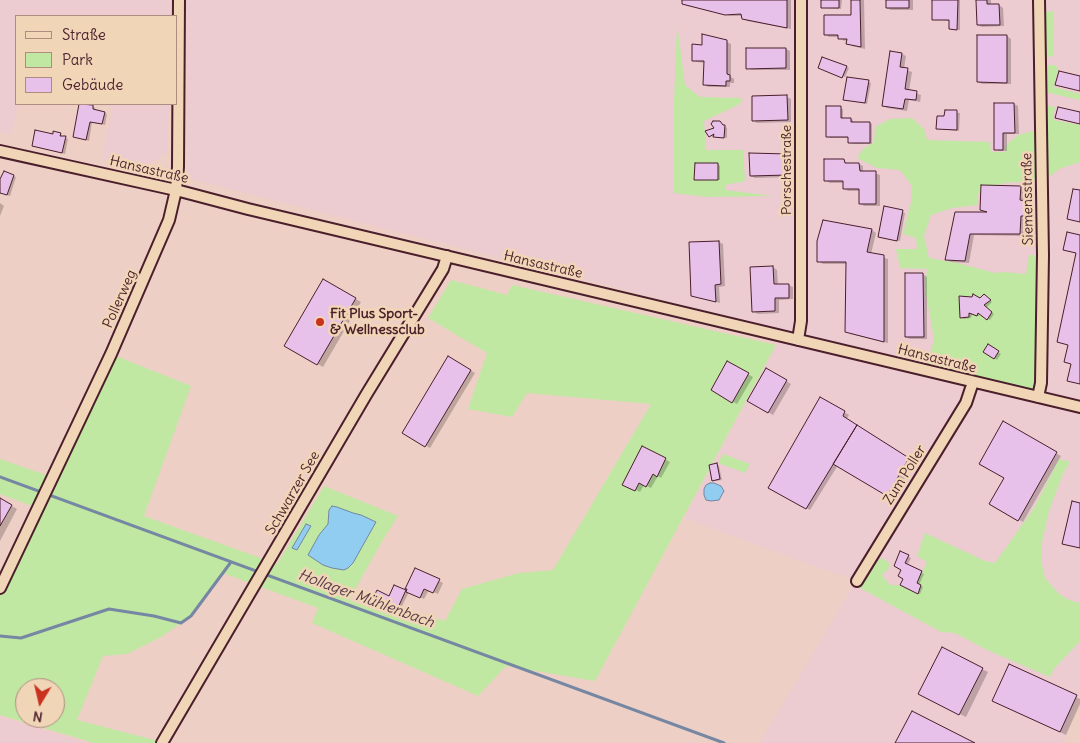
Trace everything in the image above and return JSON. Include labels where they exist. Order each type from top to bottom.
[{"type":"street","name":"Pollerweg","points":[[0,588],[110,354],[170,220],[178,167],[180,0]]},
{"type":"street","name":"Porschestraße","points":[[798,340],[801,321],[801,0]]},
{"type":"street","name":"Siemensstraße","points":[[1038,398],[1041,383],[1043,254],[1039,0]]},
{"type":"street","name":"Hansastraße","points":[[0,151],[176,190],[248,209],[1080,407]]},
{"type":"street","name":"Schwarzer See","points":[[162,743],[448,256]]},
{"type":"street","name":"Zum Poller","points":[[857,581],[966,403],[973,382]]},
{"type":"shaded area","points":[[0,0],[172,0],[171,15],[15,15],[15,105],[18,105],[11,134],[0,132]]},
{"type":"shaded area","points":[[186,0],[1080,0],[1080,693],[1063,743],[760,743],[856,581],[684,518],[776,346],[781,330],[188,178]]},
{"type":"shaded area","points":[[104,105],[169,105],[167,153],[145,166],[102,159],[113,107]]},
{"type":"shaded area","points":[[0,717],[15,721],[15,728],[37,728],[88,743],[0,743]]},
{"type":"green space","points":[[1053,11],[1054,56],[1040,58],[1039,13]]},
{"type":"green space","points":[[677,24],[685,85],[700,97],[742,98],[740,104],[704,121],[706,150],[743,150],[745,181],[725,185],[725,190],[773,196],[707,197],[674,193],[674,102]]},
{"type":"green space","points":[[1049,65],[1055,65],[1058,68],[1054,87],[1080,94],[1080,100],[1040,91],[1040,69]]},
{"type":"green space","points":[[1047,105],[1055,107],[1053,120],[1080,125],[1080,162],[1059,169],[1045,180],[1005,183],[988,187],[978,194],[978,205],[952,208],[931,215],[924,236],[929,258],[995,273],[1026,274],[1029,255],[1043,255],[1038,397],[926,371],[934,339],[925,288],[927,269],[900,268],[896,249],[917,249],[916,238],[903,234],[911,202],[912,186],[900,170],[877,168],[857,158],[863,149],[874,142],[875,127],[890,119],[912,118],[924,129],[927,140],[990,142],[991,152],[1005,152],[1007,144],[1018,135],[1045,128]]},
{"type":"green space","points":[[451,280],[507,295],[512,285],[776,345],[595,681],[506,666],[478,696],[312,623],[318,608],[223,573],[191,616],[161,637],[127,654],[103,656],[77,720],[166,743],[94,743],[44,728],[65,728],[65,678],[15,678],[15,719],[0,715],[0,588],[38,508],[0,494],[0,459],[52,477],[111,354],[191,386],[144,516],[277,564],[324,486],[398,516],[349,600],[408,622],[415,613],[445,621],[462,589],[519,573],[553,570],[651,404],[527,393],[512,417],[468,409],[487,353],[428,318]]},
{"type":"green space","points":[[723,454],[750,464],[745,473],[718,463]]},
{"type":"green space","points":[[1059,459],[1070,462],[1063,474],[1049,511],[1041,547],[1042,565],[1045,578],[1059,594],[1069,600],[1080,603],[1080,641],[1054,669],[1050,677],[987,650],[955,633],[941,632],[860,588],[874,563],[882,558],[889,563],[889,568],[882,575],[890,585],[900,585],[918,593],[921,585],[917,583],[927,562],[917,556],[925,533],[985,561],[995,563],[1034,508]]},
{"type":"water","points":[[710,483],[721,486],[724,491],[719,500],[706,500],[704,489]]},
{"type":"water","points":[[332,506],[376,522],[353,563],[344,570],[323,565],[308,555],[319,535],[328,524],[329,510]]},
{"type":"water","points":[[306,524],[311,526],[297,550],[292,548]]},
{"type":"building","points":[[682,0],[787,0],[787,28],[742,19],[741,14],[725,15],[682,4]]},
{"type":"building","points":[[821,0],[839,0],[839,8],[821,8]]},
{"type":"building","points":[[851,0],[860,0],[861,47],[846,44],[847,39],[838,39],[838,35],[824,35],[824,15],[851,15]]},
{"type":"building","points":[[886,0],[909,0],[909,8],[886,8]]},
{"type":"building","points":[[932,0],[958,0],[957,30],[949,29],[949,20],[932,20]]},
{"type":"building","points":[[976,0],[987,0],[987,4],[999,4],[1000,25],[977,25]]},
{"type":"building","points":[[702,34],[727,40],[727,74],[730,75],[730,81],[726,81],[726,86],[703,85],[704,61],[692,61],[692,44],[702,45]]},
{"type":"building","points":[[977,35],[1007,35],[1007,83],[977,82]]},
{"type":"building","points":[[746,48],[786,48],[786,68],[746,69]]},
{"type":"building","points":[[890,51],[902,53],[900,67],[908,68],[905,89],[917,91],[916,100],[905,99],[903,109],[882,106]]},
{"type":"building","points":[[822,57],[847,66],[842,78],[818,68]]},
{"type":"building","points":[[1059,71],[1080,76],[1080,91],[1055,85]]},
{"type":"building","points":[[847,77],[869,80],[865,103],[843,100]]},
{"type":"building","points":[[787,95],[788,120],[752,121],[752,96]]},
{"type":"building","points":[[994,103],[1014,103],[1015,133],[1003,133],[1003,150],[994,150]]},
{"type":"building","points":[[79,105],[93,105],[93,109],[105,112],[102,124],[90,122],[86,140],[73,137]]},
{"type":"building","points":[[826,106],[841,106],[841,118],[851,118],[851,122],[870,122],[870,143],[848,143],[848,137],[826,137]]},
{"type":"building","points":[[1058,107],[1080,112],[1080,124],[1055,118]]},
{"type":"building","points":[[945,110],[957,110],[957,130],[936,129],[937,116],[944,116]]},
{"type":"building","points":[[713,121],[720,121],[725,125],[724,138],[713,137],[714,134],[709,137],[705,131],[714,128],[711,124]]},
{"type":"building","points":[[35,130],[53,134],[53,131],[61,133],[60,136],[66,136],[62,153],[32,146]]},
{"type":"building","points":[[749,153],[788,154],[788,175],[750,176]]},
{"type":"building","points":[[824,159],[844,159],[845,163],[859,163],[860,171],[876,171],[876,204],[859,204],[859,189],[843,189],[843,181],[824,181]]},
{"type":"building","points":[[695,163],[718,163],[718,180],[694,180]]},
{"type":"building","points":[[4,171],[14,175],[7,195],[0,193],[0,179]]},
{"type":"building","points":[[981,185],[1021,186],[1020,200],[1025,201],[1025,216],[1021,216],[1020,234],[970,234],[965,261],[945,260],[955,212],[987,212],[980,210]]},
{"type":"building","points":[[1073,189],[1080,190],[1080,222],[1067,219]]},
{"type":"building","points":[[884,206],[903,210],[897,241],[878,237]]},
{"type":"building","points":[[823,220],[872,229],[867,252],[884,255],[884,342],[845,332],[846,262],[817,262],[817,241]]},
{"type":"building","points":[[1067,232],[1080,235],[1080,384],[1067,381],[1071,364],[1064,362],[1068,345],[1057,342],[1076,253],[1063,250]]},
{"type":"building","points":[[719,241],[721,284],[715,285],[716,302],[691,296],[689,242]]},
{"type":"building","points":[[773,266],[774,284],[789,284],[789,298],[775,298],[775,311],[752,312],[750,267]]},
{"type":"building","points":[[905,273],[923,273],[924,337],[905,337]]},
{"type":"building","name":"Fit Plus Sport- & Wellnessclub","points":[[323,279],[356,298],[317,365],[284,346]]},
{"type":"building","points":[[973,294],[980,298],[984,294],[991,300],[984,305],[992,312],[987,320],[978,313],[977,316],[969,313],[969,317],[960,318],[959,296],[972,297]]},
{"type":"building","points":[[988,344],[999,351],[994,359],[983,352]]},
{"type":"building","points":[[448,356],[471,370],[425,447],[402,433]]},
{"type":"building","points":[[727,361],[749,373],[732,403],[711,390]]},
{"type":"building","points":[[766,368],[787,380],[768,413],[747,401]]},
{"type":"building","points":[[820,397],[845,411],[843,416],[857,425],[806,509],[768,488]]},
{"type":"building","points":[[1003,421],[1057,452],[1018,521],[989,504],[1004,478],[979,464]]},
{"type":"building","points":[[857,425],[909,458],[887,496],[833,464]]},
{"type":"building","points":[[642,446],[666,458],[657,477],[653,474],[646,487],[639,483],[635,491],[622,485]]},
{"type":"building","points":[[717,463],[720,479],[712,481],[709,465]]},
{"type":"building","points":[[0,498],[12,505],[0,526]]},
{"type":"building","points":[[1072,501],[1080,503],[1080,548],[1062,544]]},
{"type":"building","points":[[900,551],[909,555],[905,563],[922,571],[917,583],[921,585],[918,594],[900,585],[903,579],[898,576],[901,570],[894,566]]},
{"type":"building","points":[[415,568],[440,579],[433,593],[424,589],[420,598],[406,592],[407,589],[405,589]]},
{"type":"building","points":[[394,585],[406,590],[396,612],[372,600],[377,590],[389,596]]},
{"type":"building","points":[[942,647],[983,668],[959,715],[918,694]]},
{"type":"building","points":[[1009,664],[1077,695],[1060,732],[992,701]]},
{"type":"building","points":[[912,711],[975,743],[895,743]]},
{"type":"waterway","name":"Hollager Mühlenbach","points":[[0,477],[724,743]]},
{"type":"waterway","points":[[0,636],[21,638],[109,609],[154,616],[181,623],[191,616],[231,562]]},
{"type":"place","name":"Fit Plus Sport- & Wellnessclub","points":[[320,322]]}]
